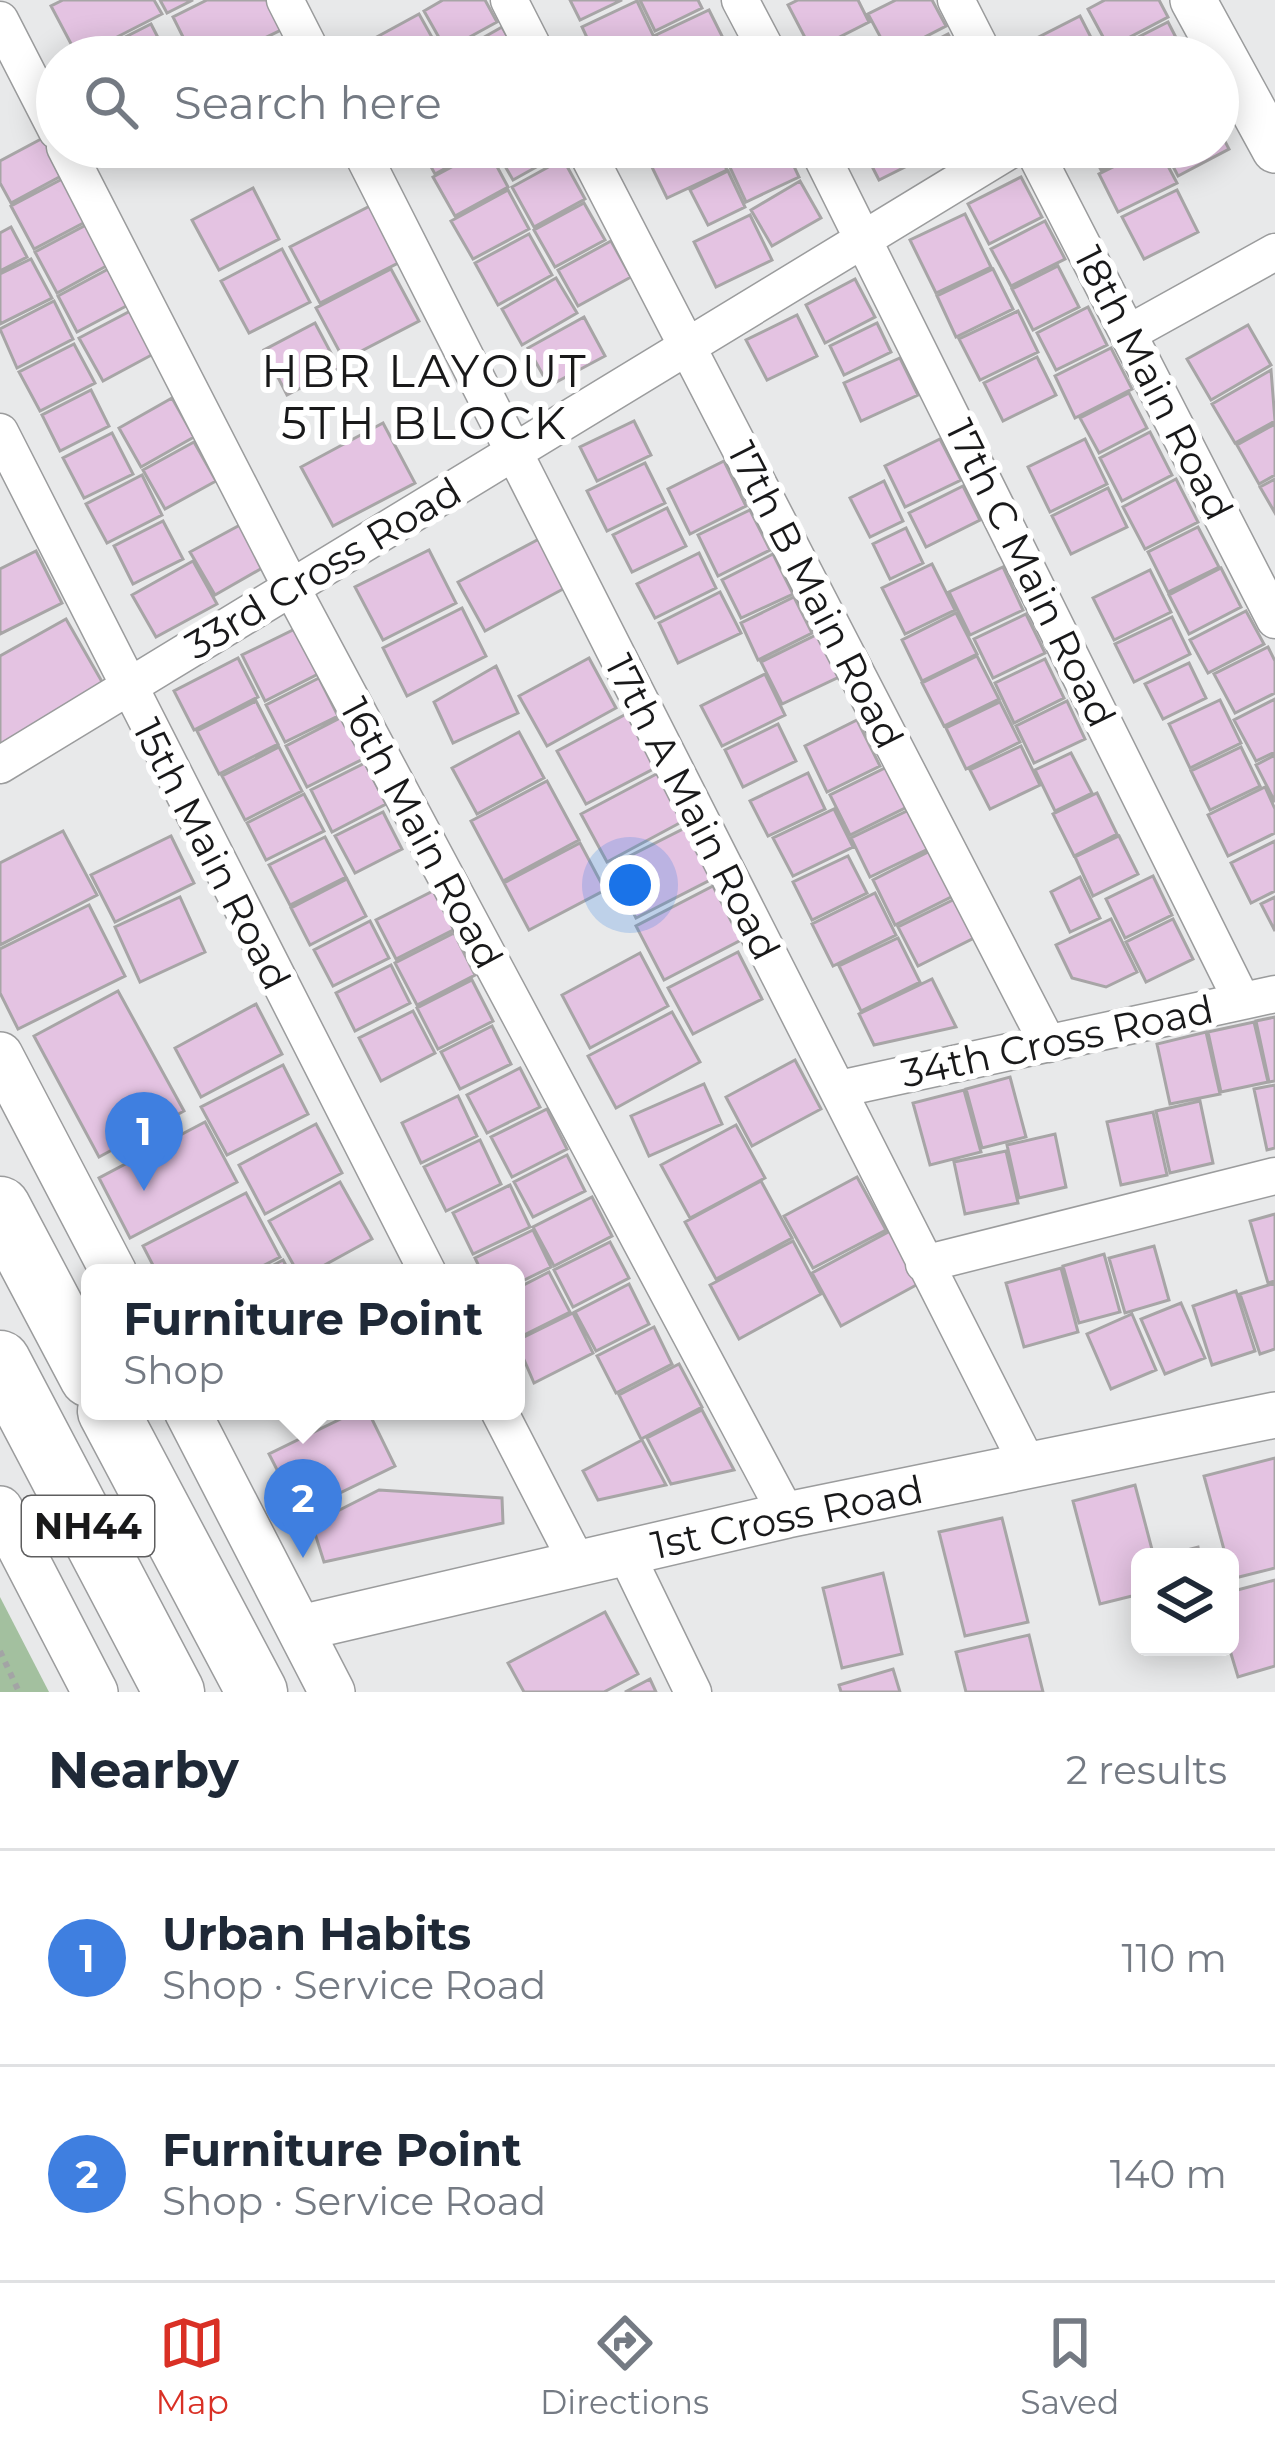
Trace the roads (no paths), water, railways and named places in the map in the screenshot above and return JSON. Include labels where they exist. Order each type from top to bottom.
[{"type":"highway","points":[[0,1207],[81,1359]]},
{"type":"highway","name":"NH44","points":[[0,1361],[175,1692]]},
{"type":"highway","name":"NH44","points":[[113,1420],[257,1692]]},
{"type":"street","points":[[286,0],[304,36]]},
{"type":"street","points":[[508,0],[527,36]]},
{"type":"street","points":[[740,0],[759,36]]},
{"type":"street","points":[[956,0],[975,36]]},
{"type":"street","points":[[1193,0],[1214,36]]},
{"type":"street","points":[[0,20],[36,90]]},
{"type":"street","points":[[1239,78],[1272,134]]},
{"type":"street","name":"16th Main Road","points":[[76,168],[291,587],[787,1515]]},
{"type":"street","name":"17th A Main Road","points":[[368,168],[1029,1468]]},
{"type":"street","name":"17th B Main Road","points":[[595,168],[1048,1043]]},
{"type":"street","name":"17th C Main Road","points":[[829,168],[1259,998]]},
{"type":"street","name":"33rd Cross Road","points":[[0,765],[980,168]]},
{"type":"street","name":"18th Main Road","points":[[1043,168],[1275,620]]},
{"type":"street","points":[[1129,333],[1275,252]]},
{"type":"street","name":"15th Main Road","points":[[0,433],[423,1264]]},
{"type":"street","name":"34th Cross Road","points":[[839,1089],[1259,998]]},
{"type":"street","points":[[0,1055],[109,1264]]},
{"type":"street","points":[[924,1264],[1275,1176]]},
{"type":"street","name":"1st Cross Road","points":[[301,1628],[787,1515],[1275,1415]]},
{"type":"street","points":[[192,1420],[332,1692]]},
{"type":"street","points":[[504,1420],[578,1564]]},
{"type":"street","points":[[0,1509],[95,1692]]},
{"type":"street","points":[[625,1552],[692,1692]]},
{"type":"place","name":"Urban Habits","points":[[144,1191]]},
{"type":"place","name":"Furniture Point","points":[[303,1558]]},
{"type":"district","name":"HBR LAYOUT 5TH BLOCK","points":[[425,397]]}]
